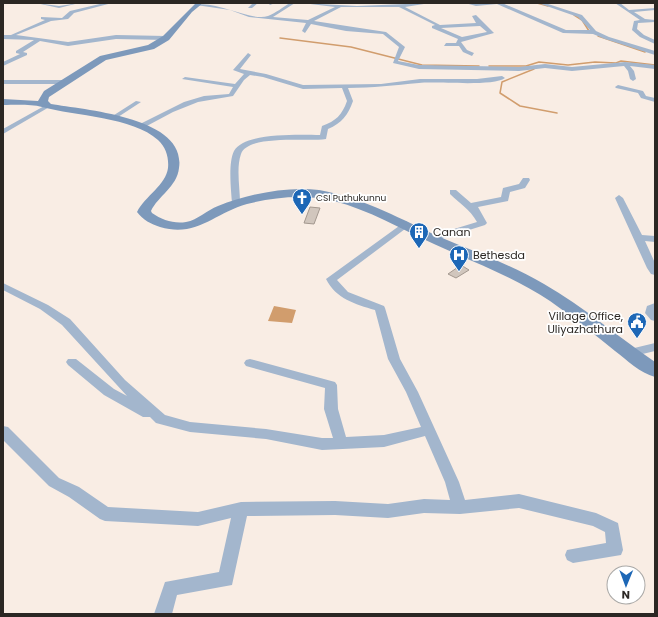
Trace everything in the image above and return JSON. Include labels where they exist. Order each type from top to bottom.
[{"type":"main road","points":[[46,105],[43,101],[47,93],[103,58],[146,48],[166,38],[199,4]]},
{"type":"main road","points":[[3,102],[46,105],[112,118],[140,126],[159,134],[169,144],[174,154],[174,168],[167,185],[146,205],[144,212],[148,217],[167,224],[186,226],[236,203],[262,197],[317,194],[368,207],[434,238],[503,267],[541,288],[655,371]]},
{"type":"street","points":[[38,3],[59,7],[77,3]]},
{"type":"street","points":[[94,3],[102,5]]},
{"type":"street","points":[[43,18],[64,19],[76,11],[110,3]]},
{"type":"street","points":[[250,6],[256,3]]},
{"type":"street","points":[[268,18],[293,3]]},
{"type":"street","points":[[304,3],[356,7],[400,6],[428,3]]},
{"type":"street","points":[[305,30],[309,22],[348,3]]},
{"type":"street","points":[[467,3],[476,5],[498,3],[562,31],[594,32],[655,53]]},
{"type":"street","points":[[540,3],[580,16],[594,32]]},
{"type":"street","points":[[617,3],[644,20]]},
{"type":"street","points":[[199,4],[222,6],[243,12],[249,16],[309,22],[346,29],[384,33],[402,47],[395,62],[412,66],[485,65],[527,68],[545,66],[572,68],[624,64],[655,67]]},
{"type":"street","points":[[400,6],[438,26],[481,24]]},
{"type":"street","points":[[349,11],[356,7]]},
{"type":"street","points":[[629,11],[655,9]]},
{"type":"street","points":[[333,10],[343,12]]},
{"type":"street","points":[[446,45],[491,34],[488,29],[475,19],[474,16]]},
{"type":"street","points":[[3,42],[51,18]]},
{"type":"street","points":[[655,21],[644,20],[636,22],[634,29],[642,36],[655,42]]},
{"type":"street","points":[[438,26],[434,28],[460,42],[465,51],[472,54]]},
{"type":"street","points":[[3,37],[68,44],[109,37],[166,38]]},
{"type":"street","points":[[3,64],[25,54],[18,52],[40,40]]},
{"type":"street","points":[[248,55],[236,70],[264,75],[303,87],[442,81],[477,81],[502,78]]},
{"type":"street","points":[[624,64],[631,71],[633,78]]},
{"type":"street","points":[[406,72],[412,66]]},
{"type":"street","points":[[442,81],[444,66]]},
{"type":"street","points":[[140,126],[170,110],[190,102],[208,97],[232,95],[237,86],[249,73]]},
{"type":"street","points":[[185,78],[237,86]]},
{"type":"street","points":[[396,84],[401,78]]},
{"type":"street","points":[[3,82],[63,82]]},
{"type":"street","points":[[236,203],[236,159],[238,152],[243,145],[248,142],[265,139],[323,137],[325,128],[341,121],[347,112],[350,101],[344,86]]},
{"type":"street","points":[[618,87],[641,92],[643,97],[655,100]]},
{"type":"street","points":[[112,118],[138,102]]},
{"type":"street","points":[[3,132],[46,105]]},
{"type":"street","points":[[473,208],[477,204],[505,199],[506,190],[522,186],[526,180]]},
{"type":"street","points":[[434,238],[482,223],[473,208],[464,203],[453,192]]},
{"type":"street","points":[[618,198],[622,210],[632,222],[640,238],[643,251],[655,272]]},
{"type":"street","points":[[406,224],[330,279],[333,287],[349,296],[380,308],[394,359],[430,430],[452,482],[460,507]]},
{"type":"street","points":[[640,238],[655,239]]},
{"type":"street","points":[[3,286],[44,307],[66,322],[121,383],[161,419]]},
{"type":"street","points":[[655,307],[651,309],[651,313],[655,317]]},
{"type":"street","points":[[630,353],[655,347]]},
{"type":"street","points":[[72,362],[109,392],[135,408],[161,419],[190,427],[266,434],[322,444],[384,441],[430,430]]},
{"type":"street","points":[[250,363],[331,385],[331,409],[341,443]]},
{"type":"street","points":[[3,431],[54,482],[74,492],[106,514],[198,519],[240,508],[335,508],[388,511],[424,506],[460,507],[519,501],[596,520],[612,528],[614,550],[573,555]]},
{"type":"street","points":[[163,614],[171,588],[226,579],[240,508]]},
{"type":"shaded area","points":[[274,306],[296,310],[292,323],[268,321]]},
{"type":"building","points":[[310,207],[320,208],[314,224],[304,223]]},
{"type":"building","name":"Bethesda","points":[[461,265],[469,270],[456,278],[448,274]]},
{"type":"waterway","points":[[537,3],[548,6]]},
{"type":"waterway","points":[[574,15],[582,20],[589,31]]},
{"type":"waterway","points":[[598,36],[645,52]]},
{"type":"waterway","points":[[280,38],[351,47],[422,65],[479,66]]},
{"type":"waterway","points":[[489,66],[526,66],[539,62],[568,65],[595,62],[616,63],[621,61],[655,65]]},
{"type":"waterway","points":[[534,69],[502,82],[500,93],[520,106],[557,113]]},
{"type":"place","name":"CSI Puthukunnu","points":[[302,215]]},
{"type":"place","name":"Canan","points":[[419,249]]},
{"type":"place","name":"Bethesda","points":[[459,272]]},
{"type":"place","name":"Village Office, Uliyazhathura","points":[[637,339]]}]
